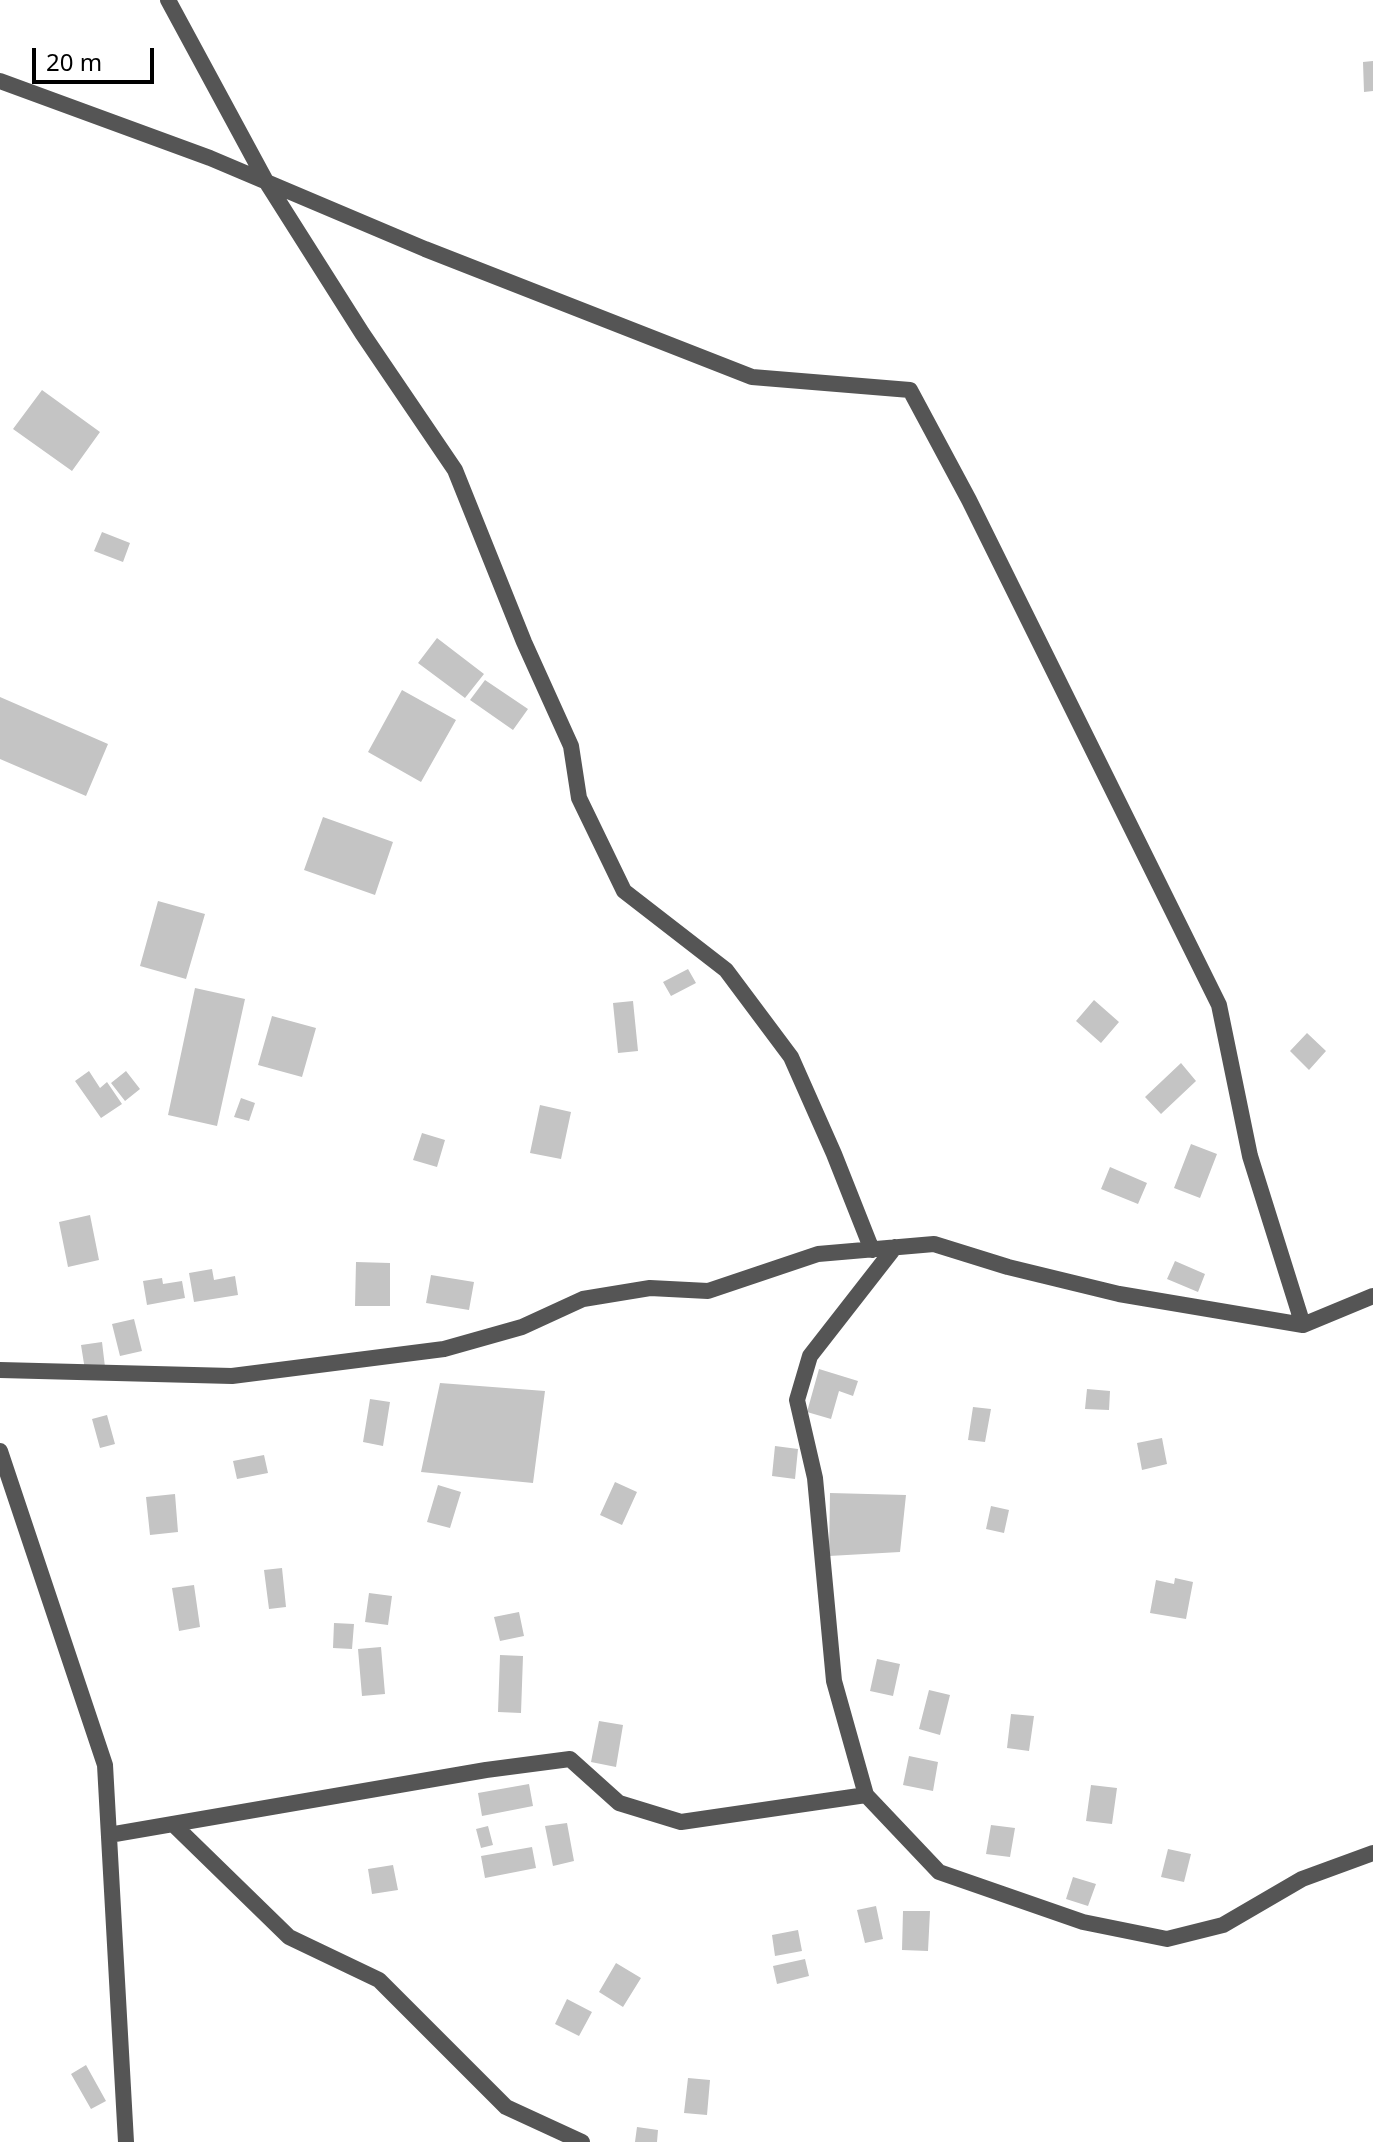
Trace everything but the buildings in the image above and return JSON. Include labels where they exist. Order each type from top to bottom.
[{"type":"street","points":[[168,0],[267,183],[362,333],[455,470],[524,642],[571,746],[579,798],[624,891],[726,970],[791,1057],[872,1250]]},
{"type":"street","points":[[0,81],[210,158],[425,249],[752,377],[910,390],[969,500],[1219,1005],[1250,1156],[1303,1325]]},
{"type":"street","points":[[0,1370],[232,1376],[444,1349],[522,1327],[583,1299],[650,1288],[708,1291],[818,1254],[934,1244],[1008,1267],[1119,1294],[1303,1325],[1373,1296]]},
{"type":"street","points":[[895,1247],[810,1356],[797,1400],[815,1478],[834,1681],[866,1795],[939,1872],[1083,1922],[1167,1939],[1223,1925],[1302,1879],[1373,1853]]},
{"type":"street","points":[[0,1451],[105,1765],[126,2142]]},
{"type":"street","points":[[109,1835],[486,1770],[570,1759],[619,1803],[681,1822],[866,1795]]},
{"type":"street","points":[[173,1824],[289,1937],[379,1980],[506,2107],[582,2142]]}]
